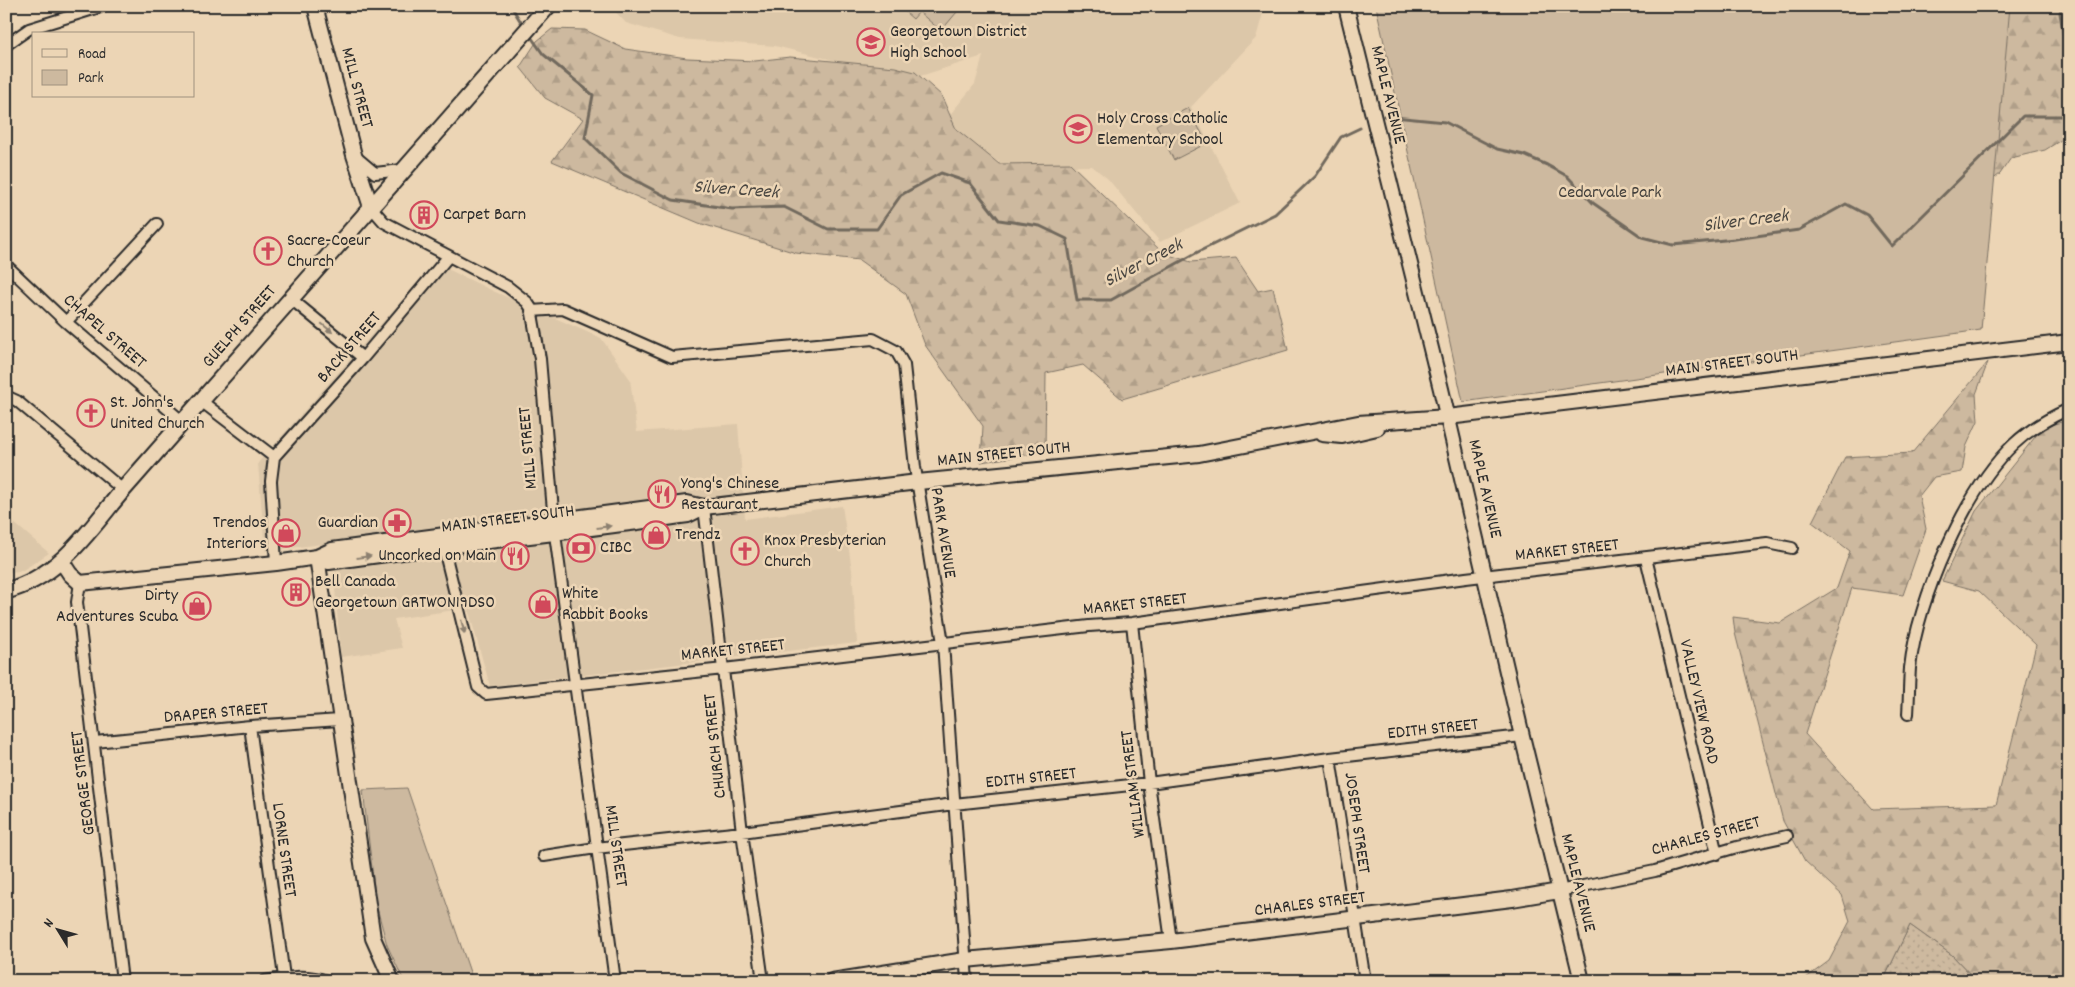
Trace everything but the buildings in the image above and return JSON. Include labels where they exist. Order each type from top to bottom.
[{"type":"main road","name":"MILL STREET","points":[[315,6],[354,155],[371,207]]},
{"type":"main road","name":"MAPLE AVENUE","points":[[1346,6],[1448,417],[1522,736],[1582,981]]},
{"type":"main road","name":"GUELPH STREET","points":[[6,591],[34,581],[62,562],[290,298],[545,9]]},
{"type":"main road","name":"MAIN STREET SOUTH","points":[[80,583],[276,563],[316,557],[332,550],[441,541],[555,528],[687,503],[704,507],[918,482],[1199,454],[1289,438],[1306,433],[1342,436],[1383,426],[1400,419],[1448,417],[2069,342]]},
{"type":"main road","points":[[316,557],[373,938],[392,981]]},
{"type":"main road","points":[[62,562],[70,574],[80,583]]},
{"type":"main road","name":"CHARLES STREET","points":[[832,981],[965,960],[1170,941],[1512,899],[1559,891]]},
{"type":"street","points":[[6,45],[29,29],[103,6]]},
{"type":"street","points":[[354,155],[375,173],[402,170]]},
{"type":"street","name":"MILL STREET","points":[[371,207],[384,222],[508,287],[527,302],[532,311],[545,407],[555,528],[615,981]]},
{"type":"street","points":[[66,322],[156,224]]},
{"type":"street","name":"BACK STREET","points":[[274,457],[363,358],[448,257]]},
{"type":"street","name":"CHAPEL STREET","points":[[6,265],[66,322],[183,422]]},
{"type":"street","points":[[290,298],[363,358]]},
{"type":"street","name":"PARK AVENUE","points":[[532,311],[563,309],[672,357],[873,339],[896,351],[904,365],[918,482],[943,643],[967,981]]},
{"type":"street","points":[[6,396],[17,401],[123,490]]},
{"type":"street","points":[[201,401],[274,457],[271,481],[276,563]]},
{"type":"street","points":[[1908,714],[1910,667],[1924,607],[1941,562],[1969,503],[2014,444],[2041,423],[2069,409]]},
{"type":"street","name":"CHURCH STREET","points":[[704,507],[742,832],[762,981]]},
{"type":"street","name":"MARKET STREET","points":[[441,541],[478,688],[482,692],[724,669],[1132,623],[1486,576],[1767,543],[1792,548]]},
{"type":"street","name":"VALLEY VIEW ROAD","points":[[1646,558],[1717,854]]},
{"type":"street","name":"GEORGE STREET","points":[[80,583],[77,602],[122,981]]},
{"type":"street","name":"WILLIAM STREET","points":[[1132,623],[1149,783],[1170,941]]},
{"type":"street","name":"DRAPER STREET","points":[[95,742],[250,726],[340,720]]},
{"type":"street","name":"LORNE STREET","points":[[250,726],[284,977]]},
{"type":"street","name":"EDITH STREET","points":[[544,856],[954,804],[1149,783],[1330,758],[1522,736]]},
{"type":"street","name":"JOSEPH STREET","points":[[1330,758],[1365,981]]},
{"type":"street","name":"CHARLES STREET","points":[[1559,891],[1655,871],[1787,836]]},
{"type":"street","points":[[265,981],[284,977],[315,977],[327,981]]},
{"type":"shaded area","name":"Holy Cross Catholic Elementary School","points":[[610,6],[1265,6],[1256,38],[1191,107],[1240,203],[1160,242],[1108,179],[1092,166],[1009,167],[958,141],[948,117],[975,84],[983,56],[911,79],[775,46],[680,39],[626,23]]},
{"type":"shaded area","points":[[435,263],[493,291],[601,338],[630,379],[637,432],[738,424],[745,519],[842,506],[852,570],[857,643],[490,686],[468,608],[394,619],[402,648],[341,657],[331,543],[265,551],[258,463]]},
{"type":"shaded area","points":[[6,516],[49,553],[23,570],[6,573]]},
{"type":"green space","points":[[898,6],[962,6],[941,31],[919,12],[913,19]]},
{"type":"green space","name":"Cedarvale Park","points":[[1376,6],[2010,6],[1981,330],[1463,402]]},
{"type":"green space","points":[[1960,6],[2069,6],[2069,135],[2045,150],[2011,158],[2000,174],[1968,199]]},
{"type":"green space","points":[[552,29],[585,30],[625,49],[687,58],[755,61],[790,57],[895,67],[915,72],[941,95],[956,129],[999,164],[1070,163],[1163,253],[1191,262],[1236,258],[1258,291],[1273,288],[1288,350],[1122,399],[1083,365],[1046,373],[1045,452],[981,462],[983,426],[925,345],[906,294],[859,260],[796,253],[699,223],[552,161],[583,119],[545,98],[520,67],[537,41]]},
{"type":"green space","points":[[1188,108],[1207,143],[1174,160],[1156,125]]},
{"type":"green space","points":[[1988,362],[1976,394],[1978,421],[1966,447],[1962,472],[1934,477],[1919,496],[1926,529],[1903,595],[1852,588],[1805,734],[1873,809],[1996,805],[2036,645],[1979,591],[1942,581],[1976,511],[2043,427],[2069,420],[2069,981],[1977,981],[1952,955],[1910,925],[1883,981],[1802,981],[1829,961],[1850,921],[1842,895],[1805,861],[1783,821],[1735,633],[1733,617],[1780,623],[1837,588],[1850,551],[1812,522],[1845,457],[1912,453]]},
{"type":"green space","points":[[407,788],[473,981],[404,981],[387,945],[376,904],[363,790]]},
{"type":"green space","points":[[1910,925],[1952,955],[1977,981],[1883,981]]},
{"type":"waterway","name":"Silver Creek","points":[[511,6],[524,27]]},
{"type":"waterway","name":"Silver Creek","points":[[2062,6],[2060,13],[2069,69]]},
{"type":"waterway","name":"Silver Creek","points":[[529,34],[543,54],[593,95],[585,138],[621,173],[673,200],[732,209],[784,207],[828,229],[877,229],[901,195],[941,173],[970,183],[999,220],[1040,226],[1067,239],[1077,300],[1111,300],[1196,253],[1275,214],[1315,176],[1341,137],[1360,128]]},
{"type":"waterway","name":"Silver Creek","points":[[1384,116],[1445,122],[1497,149],[1524,155],[1547,165],[1567,176],[1593,203],[1642,237],[1673,245],[1799,230],[1846,204],[1867,215],[1892,246],[2023,116],[2063,116],[2069,112]]},
{"type":"place","name":"Georgetown District High School","points":[[871,42]]},
{"type":"place","name":"Holy Cross Catholic Elementary School","points":[[1078,129]]},
{"type":"place","name":"Carpet Barn","points":[[424,215]]},
{"type":"place","name":"Sacre-Coeur Church","points":[[268,251]]},
{"type":"place","name":"St. John's United Church","points":[[91,413]]},
{"type":"place","name":"Yong's Chinese Restaurant","points":[[662,494]]},
{"type":"place","name":"Guardian","points":[[397,523]]},
{"type":"place","name":"Trendos Interiors","points":[[286,533]]},
{"type":"place","name":"Trendz","points":[[656,535]]},
{"type":"place","name":"CIBC","points":[[581,548]]},
{"type":"place","name":"Knox Presbyterian Church","points":[[745,551]]},
{"type":"place","name":"Uncorked on Main","points":[[515,556]]},
{"type":"place","name":"Bell Canada Georgetown GRTWON19DS0","points":[[296,592]]},
{"type":"place","name":"White Rabbit Books","points":[[543,604]]},
{"type":"place","name":"Dirty Adventures Scuba","points":[[197,606]]}]
